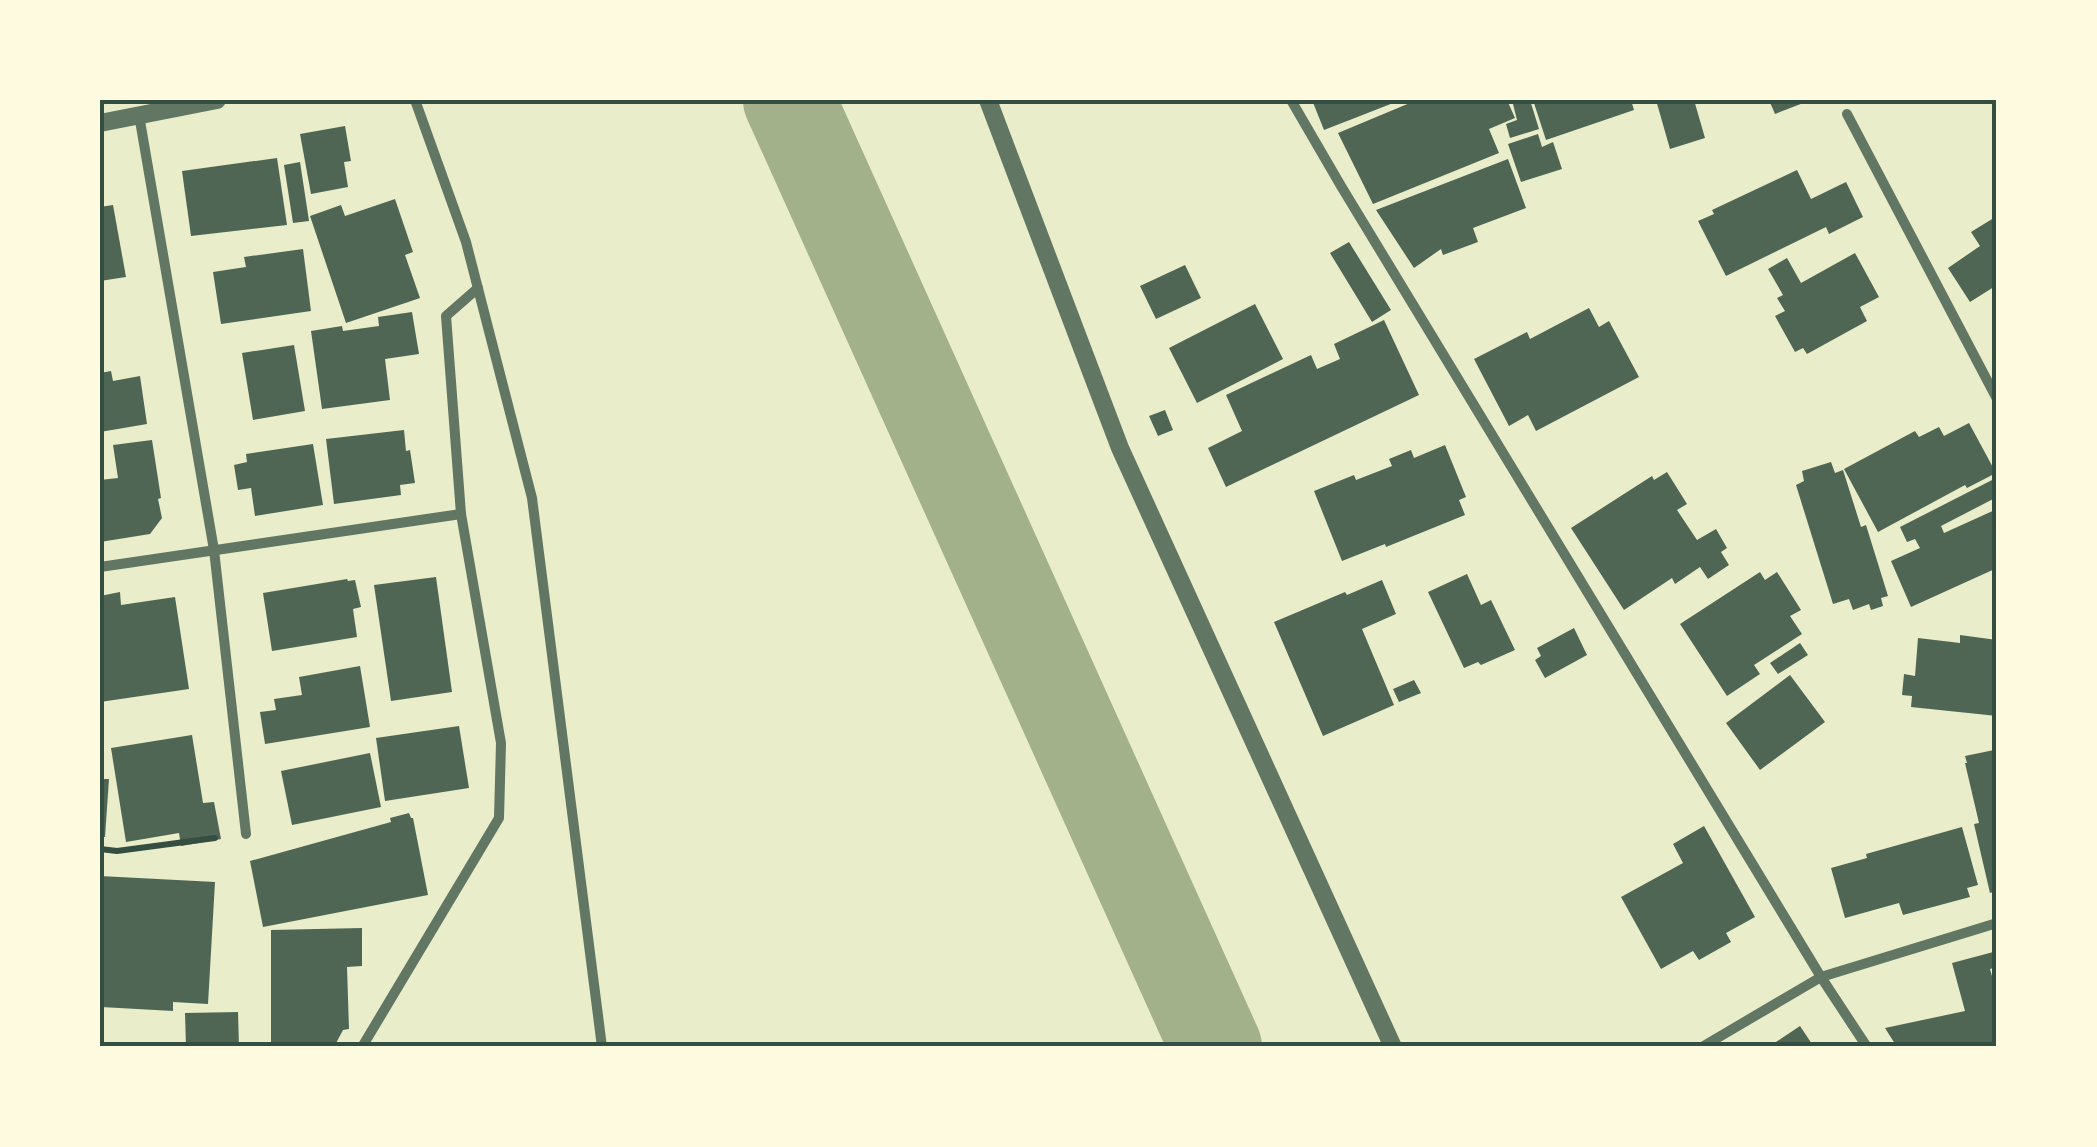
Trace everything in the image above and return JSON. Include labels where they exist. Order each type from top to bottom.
[{"type":"street","points":[[100,122],[217,100]]},
{"type":"street","points":[[415,100],[466,242],[532,498],[602,1047]]},
{"type":"street","points":[[988,100],[1120,448],[1393,1047]]},
{"type":"street","points":[[1292,100],[1867,1047]]},
{"type":"street","points":[[1846,114],[1997,400]]},
{"type":"street","points":[[139,115],[214,550],[246,834]]},
{"type":"street","points":[[362,1047],[499,818],[502,742],[461,514],[446,316],[478,288]]},
{"type":"street","points":[[100,567],[461,514]]},
{"type":"street","points":[[1702,1047],[1821,976],[1997,923]]},
{"type":"path","points":[[100,849],[117,851],[246,834]]},
{"type":"building","points":[[1312,100],[1401,100],[1324,130]]},
{"type":"building","points":[[1417,100],[1507,100],[1515,118],[1489,129],[1499,153],[1373,204],[1338,133]]},
{"type":"building","points":[[1530,100],[1539,129],[1510,138],[1506,124],[1517,120],[1513,104]]},
{"type":"building","points":[[1533,100],[1631,100],[1634,110],[1546,140]]},
{"type":"building","points":[[1656,100],[1694,100],[1705,138],[1670,149]]},
{"type":"building","points":[[1769,100],[1811,100],[1775,114]]},
{"type":"building","points":[[345,126],[351,161],[344,162],[348,187],[311,194],[300,134]]},
{"type":"building","points":[[1538,134],[1542,147],[1553,142],[1562,169],[1521,182],[1508,144]]},
{"type":"building","points":[[277,158],[287,225],[191,236],[182,171]]},
{"type":"building","points":[[1508,159],[1526,208],[1473,228],[1478,242],[1443,255],[1441,249],[1414,268],[1376,210]]},
{"type":"building","points":[[300,162],[309,221],[293,223],[284,165]]},
{"type":"building","points":[[1797,170],[1811,199],[1846,182],[1863,217],[1829,234],[1826,227],[1726,276],[1698,221],[1714,214],[1712,210]]},
{"type":"building","points":[[395,199],[413,252],[405,255],[420,298],[346,323],[310,216],[341,205],[345,216]]},
{"type":"building","points":[[113,205],[126,277],[100,281],[100,207]]},
{"type":"building","points":[[1997,216],[1997,285],[1970,302],[1948,268],[1980,246],[1971,232]]},
{"type":"building","points":[[1349,242],[1391,310],[1372,322],[1330,253]]},
{"type":"building","points":[[303,249],[311,311],[221,324],[213,272],[246,267],[244,257]]},
{"type":"building","points":[[1855,253],[1879,297],[1860,307],[1867,321],[1807,354],[1803,348],[1795,352],[1775,316],[1785,311],[1777,298],[1783,295],[1768,269],[1787,258],[1801,283]]},
{"type":"building","points":[[1185,265],[1201,298],[1156,319],[1140,286]]},
{"type":"building","points":[[1255,304],[1283,359],[1197,403],[1169,348]]},
{"type":"building","points":[[1589,308],[1599,327],[1609,321],[1639,377],[1536,431],[1528,415],[1509,426],[1474,359],[1527,332],[1530,339]]},
{"type":"building","points":[[412,312],[419,354],[385,359],[390,400],[322,409],[311,331],[379,326],[378,317]]},
{"type":"building","points":[[1384,320],[1419,395],[1226,487],[1208,448],[1242,431],[1226,395],[1311,355],[1317,369],[1340,359],[1334,344]]},
{"type":"building","points":[[294,345],[305,411],[253,420],[242,353]]},
{"type":"building","points":[[111,371],[113,381],[140,376],[147,424],[100,432],[100,373]]},
{"type":"building","points":[[1165,410],[1173,430],[1158,436],[1149,416]]},
{"type":"building","points":[[1969,423],[1996,473],[1967,488],[1965,485],[1878,532],[1844,469],[1915,431],[1919,437],[1939,427],[1944,436]]},
{"type":"building","points":[[404,430],[415,483],[400,485],[401,495],[334,504],[326,439]]},
{"type":"building","points":[[152,440],[162,518],[150,534],[100,542],[100,480],[118,478],[113,445]]},
{"type":"building","points":[[313,444],[323,505],[255,516],[251,488],[238,490],[234,465],[247,462],[246,454]]},
{"type":"building","points":[[1445,445],[1466,497],[1459,500],[1465,515],[1342,561],[1314,491],[1354,475],[1356,480],[1392,466],[1389,459],[1411,450],[1414,458]]},
{"type":"building","points":[[1831,462],[1835,473],[1843,470],[1861,527],[1866,525],[1888,596],[1881,598],[1883,606],[1871,610],[1869,604],[1853,610],[1849,599],[1833,604],[1796,485],[1804,481],[1802,471]]},
{"type":"building","points":[[1667,472],[1687,504],[1677,510],[1697,540],[1716,529],[1727,548],[1721,552],[1729,565],[1708,579],[1700,567],[1675,584],[1672,578],[1624,610],[1571,528],[1652,476],[1654,480]]},
{"type":"building","points":[[1996,478],[1997,497],[1941,526],[1944,533],[1997,509],[1997,568],[1911,607],[1891,561],[1920,548],[1915,539],[1907,542],[1900,527]]},
{"type":"building","points":[[1760,572],[1765,580],[1777,572],[1801,610],[1790,616],[1802,634],[1754,665],[1760,674],[1727,696],[1680,624]]},
{"type":"building","points":[[1467,574],[1481,605],[1491,600],[1515,650],[1464,668],[1428,592]]},
{"type":"building","points":[[436,577],[452,692],[391,701],[374,585]]},
{"type":"building","points":[[355,580],[361,607],[353,609],[357,637],[272,651],[263,593]]},
{"type":"building","points":[[1382,580],[1396,614],[1362,629],[1394,705],[1323,736],[1274,622]]},
{"type":"building","points":[[120,592],[121,605],[175,597],[189,689],[100,702],[100,596]]},
{"type":"building","points":[[1574,628],[1587,655],[1545,678],[1535,660],[1541,656],[1537,648]]},
{"type":"building","points":[[1960,635],[1997,640],[1997,716],[1911,707],[1912,696],[1902,695],[1904,674],[1915,676],[1918,638],[1960,643]]},
{"type":"building","points":[[1800,643],[1808,655],[1778,674],[1770,663]]},
{"type":"building","points":[[360,666],[370,727],[265,744],[260,712],[276,710],[274,699],[302,695],[299,677]]},
{"type":"building","points":[[1790,675],[1825,722],[1760,770],[1726,723]]},
{"type":"building","points":[[1414,680],[1421,693],[1399,702],[1393,689]]},
{"type":"building","points":[[459,726],[469,788],[385,801],[376,738]]},
{"type":"building","points":[[192,735],[203,803],[214,802],[221,839],[181,846],[179,833],[126,842],[111,748]]},
{"type":"building","points":[[1994,750],[1997,891],[1990,893],[1974,824],[1979,823],[1965,756]]},
{"type":"building","points":[[370,753],[381,807],[292,825],[281,771]]},
{"type":"building","points":[[100,779],[109,779],[105,837],[100,837]]},
{"type":"building","points":[[409,813],[428,895],[263,927],[250,861],[391,822],[390,818]]},
{"type":"building","points":[[1704,826],[1755,917],[1726,933],[1731,942],[1699,960],[1693,951],[1661,969],[1621,897],[1683,863],[1673,844]]},
{"type":"building","points":[[1962,827],[1978,885],[1967,888],[1970,897],[1903,915],[1899,903],[1845,918],[1831,868]]},
{"type":"building","points":[[100,876],[215,882],[208,1004],[173,1002],[173,1011],[101,1007]]},
{"type":"building","points":[[362,928],[362,966],[347,967],[349,1029],[343,1030],[334,1047],[271,1047],[271,930]]},
{"type":"building","points":[[1997,951],[1997,967],[1990,969],[1997,994],[1997,1047],[1897,1047],[1885,1028],[1965,1011],[1952,963]]},
{"type":"building","points":[[238,1012],[239,1047],[186,1047],[185,1013]]},
{"type":"building","points":[[1800,1026],[1814,1047],[1768,1047],[1779,1040]]},
{"type":"waterway","points":[[789,100],[1216,1047]]}]
